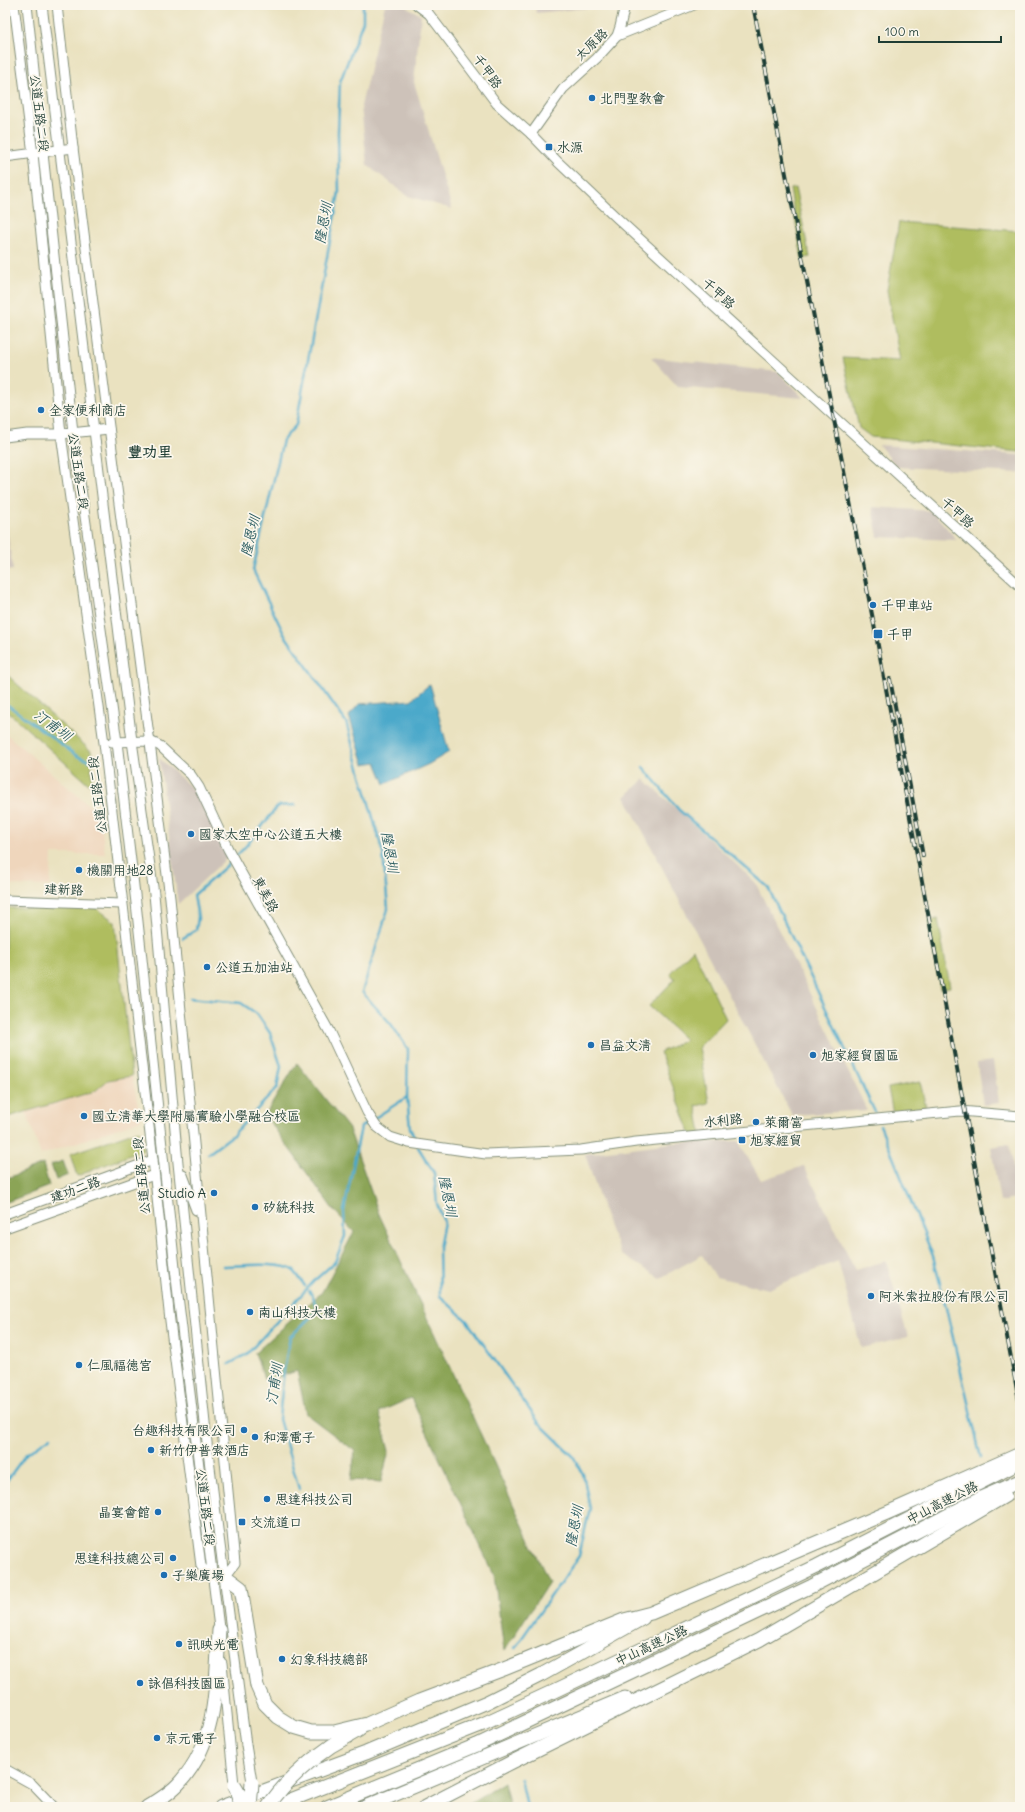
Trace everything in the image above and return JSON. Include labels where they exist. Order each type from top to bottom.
[{"type":"highway","points":[[219,1577],[241,1588],[257,1686],[266,1704],[278,1717],[294,1727],[311,1732],[334,1732],[367,1724],[419,1701],[504,1669],[624,1620],[651,1613],[889,1512],[1020,1454]]},
{"type":"highway","name":"中山高速公路","points":[[273,1807],[483,1724],[817,1566],[1020,1462]]},
{"type":"highway","name":"中山高速公路","points":[[327,1807],[477,1746],[812,1586],[981,1498],[1020,1480]]},
{"type":"highway","points":[[425,1807],[512,1762],[759,1640],[1020,1486]]},
{"type":"highway","points":[[221,1807],[366,1753],[487,1702],[622,1631],[651,1613]]},
{"type":"highway","points":[[147,1807],[181,1782],[194,1765],[204,1745],[213,1715],[219,1630]]},
{"type":"highway","points":[[365,1807],[604,1706],[687,1676]]},
{"type":"highway","points":[[268,1807],[278,1792],[292,1777],[312,1760],[331,1746],[356,1733],[367,1724]]},
{"type":"highway","points":[[250,1807],[252,1783]]},
{"type":"highway","points":[[234,1785],[247,1807]]},
{"type":"street","name":"公道五路二段","points":[[14,5],[33,154],[61,434],[104,743],[153,1160],[170,1321],[201,1566],[219,1577]]},
{"type":"street","name":"公道五路二段","points":[[26,5],[44,152],[73,432],[117,742],[136,903],[178,1296],[219,1577],[255,1807]]},
{"type":"street","name":"公道五路二段","points":[[42,5],[58,149],[132,741],[154,894],[178,1163],[208,1452],[219,1577],[219,1630],[230,1749],[238,1807]]},
{"type":"street","name":"公道五路二段","points":[[57,5],[73,148],[105,383],[109,429],[170,898],[200,1220],[235,1563],[219,1577]]},
{"type":"street","name":"千甲路","points":[[417,5],[429,14],[497,104],[531,134],[617,218],[1020,586]]},
{"type":"street","points":[[617,36],[625,5]]},
{"type":"street","name":"太原路","points":[[531,134],[563,89],[597,58],[617,36],[694,5]]},
{"type":"street","points":[[5,157],[73,148]]},
{"type":"street","points":[[5,437],[27,434],[61,434],[109,429]]},
{"type":"street","points":[[104,743],[150,741]]},
{"type":"street","name":"東美路","points":[[150,741],[160,746],[191,774],[199,787],[233,860],[328,1031],[367,1112],[376,1126],[390,1137],[409,1143]]},
{"type":"street","name":"建新路","points":[[5,900],[122,904]]},
{"type":"street","name":"水利路","points":[[409,1143],[486,1154],[581,1150],[682,1138],[960,1111],[1020,1116]]},
{"type":"street","name":"建功二路","points":[[5,1214],[153,1160]]},
{"type":"street","points":[[178,1163],[200,1220]]},
{"type":"street","name":"建功二路","points":[[5,1228],[154,1174]]},
{"type":"street","points":[[5,1769],[32,1784],[54,1807]]},
{"type":"shaded area","points":[[385,5],[403,5],[421,15],[414,82],[452,209],[408,196],[367,165],[361,106]]},
{"type":"shaded area","points":[[535,5],[618,5],[536,13]]},
{"type":"shaded area","points":[[651,357],[778,372],[803,398],[678,387]]},
{"type":"shaded area","points":[[879,445],[1020,455],[1020,473],[897,467]]},
{"type":"shaded area","points":[[872,507],[932,511],[957,540],[878,537]]},
{"type":"shaded area","points":[[5,515],[13,570],[5,571]]},
{"type":"shaded area","points":[[5,733],[100,815],[105,854],[52,854],[50,886],[5,885]]},
{"type":"shaded area","points":[[159,758],[194,790],[203,801],[229,856],[178,904]]},
{"type":"shaded area","points":[[644,779],[755,882],[867,1110],[792,1115],[625,797]]},
{"type":"shaded area","points":[[993,1061],[999,1103],[983,1105],[977,1063]]},
{"type":"shaded area","name":"國立清華大學附屬實驗小學融合校區","points":[[132,1076],[141,1120],[41,1155],[26,1112],[95,1091],[108,1080]]},
{"type":"shaded area","points":[[738,1141],[761,1180],[804,1166],[855,1270],[886,1261],[908,1337],[861,1348],[838,1261],[768,1289],[716,1277],[702,1255],[660,1278],[622,1255],[610,1230],[585,1154],[671,1143]]},
{"type":"shaded area","points":[[1009,1144],[1019,1198],[1000,1202],[991,1147]]},
{"type":"green space","points":[[795,188],[810,257],[802,259],[790,189]]},
{"type":"green space","points":[[899,222],[1020,231],[1020,452],[871,437],[859,428],[843,358],[900,361],[887,290]]},
{"type":"green space","points":[[5,673],[91,751],[92,787],[5,709]]},
{"type":"green space","points":[[95,907],[115,922],[132,1076],[108,1080],[95,1091],[5,1118],[5,908]]},
{"type":"green space","points":[[938,919],[950,987],[940,989],[928,921]]},
{"type":"green space","points":[[693,949],[726,1019],[699,1047],[709,1103],[696,1106],[701,1134],[691,1135],[660,1052],[686,1040],[649,1006],[675,979],[670,973]]},
{"type":"green space","points":[[297,1063],[349,1129],[379,1214],[549,1582],[504,1651],[494,1575],[411,1398],[379,1412],[389,1451],[381,1482],[351,1480],[355,1451],[306,1414],[297,1371],[265,1381],[255,1353],[322,1292],[354,1232],[332,1208],[265,1115]]},
{"type":"green space","points":[[920,1082],[926,1107],[893,1114],[888,1088]]},
{"type":"green space","points":[[139,1130],[143,1150],[77,1176],[70,1154]]},
{"type":"green space","points":[[63,1161],[68,1175],[56,1180],[51,1165]]},
{"type":"green space","points":[[43,1164],[49,1186],[7,1202],[5,1197],[5,1179]]},
{"type":"green space","points":[[504,1782],[510,1807],[465,1807]]},
{"type":"water","points":[[430,684],[449,752],[429,764],[385,784],[376,762],[364,764],[349,716],[359,704],[411,700]]},
{"type":"waterway","name":"隆恩圳","points":[[363,5],[363,21],[340,82],[338,132],[339,192],[296,425],[283,440],[253,570],[284,634],[346,722],[383,853],[388,909],[362,992],[391,1024],[408,1049],[407,1097],[410,1128],[416,1142]]},
{"type":"waterway","name":"汀甫圳","points":[[5,703],[77,756],[90,761]]},
{"type":"waterway","points":[[643,767],[679,810],[768,887],[875,1112]]},
{"type":"waterway","points":[[235,857],[252,839],[278,806],[295,805]]},
{"type":"waterway","points":[[183,938],[196,930],[198,918],[194,895],[232,861]]},
{"type":"waterway","name":"汀甫圳","points":[[190,998],[241,1003],[257,1014],[270,1033],[281,1066],[277,1088],[233,1135],[208,1154]]},
{"type":"waterway","points":[[229,1364],[247,1354],[315,1280],[335,1262],[345,1236],[344,1211],[361,1127],[407,1097]]},
{"type":"waterway","points":[[880,1125],[933,1256],[981,1458]]},
{"type":"waterway","name":"隆恩圳","points":[[418,1147],[434,1173],[437,1204],[444,1222],[439,1248],[440,1296],[467,1321],[539,1423],[573,1456],[583,1474],[590,1508],[579,1556],[515,1648]]},
{"type":"waterway","name":"汀甫圳","points":[[223,1266],[281,1266],[294,1271],[305,1286]]},
{"type":"waterway","name":"汀甫圳","points":[[299,1489],[279,1419],[284,1370],[290,1337],[317,1311],[313,1296],[309,1291]]},
{"type":"waterway","points":[[5,1483],[26,1454],[51,1437]]},
{"type":"waterway","name":"隆恩圳","points":[[521,1779],[527,1807]]},
{"type":"railway","points":[[753,5],[876,635],[1020,1406]]},
{"type":"railway","points":[[890,679],[923,856]]},
{"type":"place","name":"北門聖教會","points":[[592,98]]},
{"type":"place","name":"水源","points":[[549,147]]},
{"type":"place","name":"全家便利商店","points":[[41,410]]},
{"type":"place","name":"千甲車站","points":[[873,605]]},
{"type":"place","name":"千甲","points":[[878,634]]},
{"type":"place","name":"國家太空中心公道五大樓","points":[[191,834]]},
{"type":"place","name":"機關用地28","points":[[79,870]]},
{"type":"place","name":"公道五加油站","points":[[207,967]]},
{"type":"place","name":"昌益文清","points":[[591,1045]]},
{"type":"place","name":"旭家經貿園區","points":[[813,1055]]},
{"type":"place","name":"國立清華大學附屬實驗小學融合校區","points":[[84,1116]]},
{"type":"place","name":"萊爾富","points":[[756,1122]]},
{"type":"place","name":"旭家經貿","points":[[742,1140]]},
{"type":"place","name":"Studio A","points":[[214,1193]]},
{"type":"place","name":"矽統科技","points":[[255,1207]]},
{"type":"place","name":"阿米索拉股份有限公司","points":[[871,1296]]},
{"type":"place","name":"南山科技大樓","points":[[250,1312]]},
{"type":"place","name":"仁風福德宮","points":[[79,1365]]},
{"type":"place","name":"台趣科技有限公司","points":[[244,1430]]},
{"type":"place","name":"和澤電子","points":[[255,1437]]},
{"type":"place","name":"新竹伊普索酒店","points":[[151,1450]]},
{"type":"place","name":"思達科技公司","points":[[267,1499]]},
{"type":"place","name":"晶宴會館","points":[[158,1512]]},
{"type":"place","name":"交流道口","points":[[242,1522]]},
{"type":"place","name":"思達科技總公司","points":[[173,1558]]},
{"type":"place","name":"子樂廣場","points":[[164,1575]]},
{"type":"place","name":"訊映光電","points":[[179,1644]]},
{"type":"place","name":"幻象科技總部","points":[[282,1659]]},
{"type":"place","name":"詠倡科技園區","points":[[140,1683]]},
{"type":"place","name":"京元電子","points":[[157,1738]]},
{"type":"district","name":"豐功里","points":[[150,452]]}]
